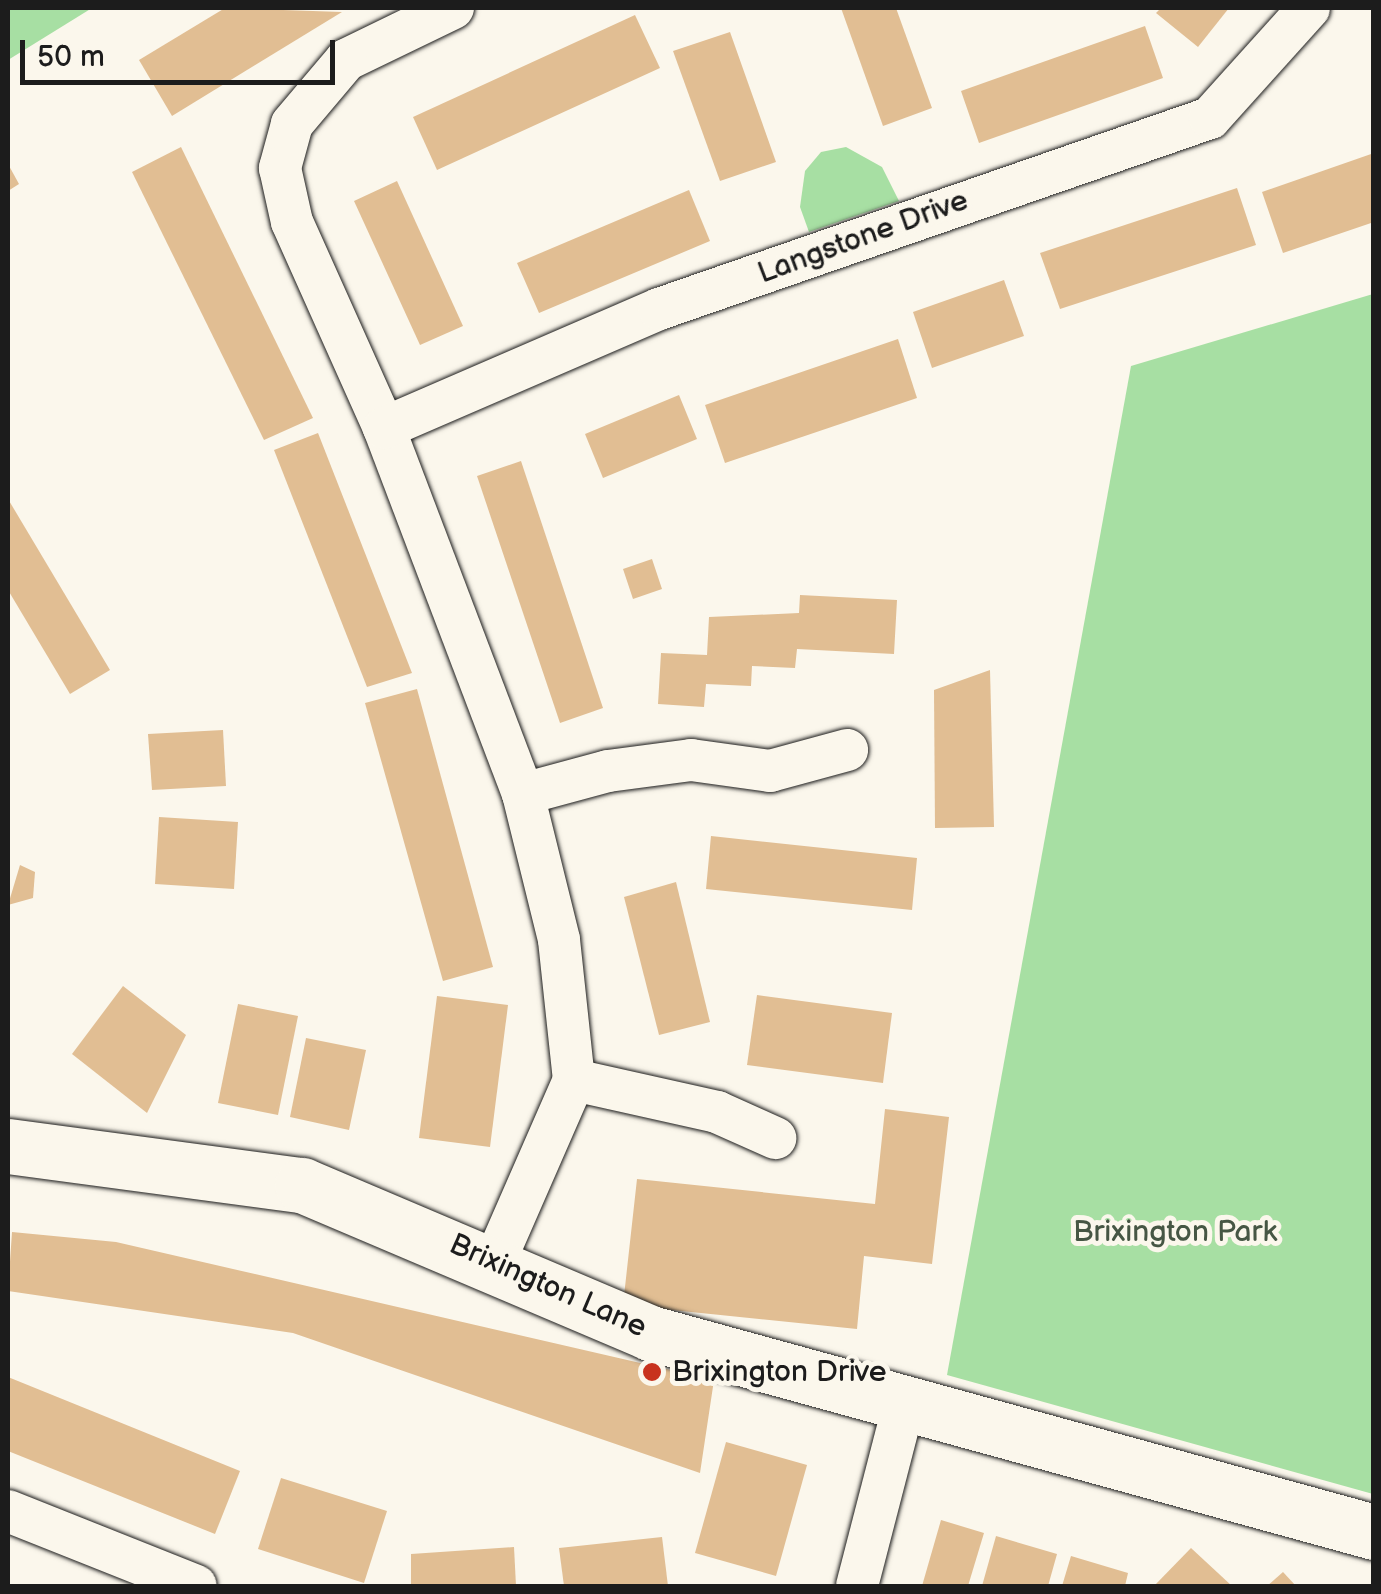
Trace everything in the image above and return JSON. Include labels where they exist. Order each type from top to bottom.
[{"type":"street","points":[[453,8],[346,60],[292,124],[280,168],[292,222],[384,428],[523,794],[574,1015],[574,1080],[495,1261]]},
{"type":"street","name":"Langstone Drive","points":[[384,428],[659,309],[1210,118],[1310,8]]},
{"type":"street","points":[[523,794],[608,771],[691,760],[770,771],[847,750]]},
{"type":"street","points":[[574,1080],[717,1112],[776,1138]]},
{"type":"street","name":"Brixington Lane","points":[[8,1146],[302,1185],[495,1261],[650,1332],[1374,1532]]},
{"type":"street","points":[[857,1586],[904,1401]]},
{"type":"street","points":[[8,1511],[196,1586]]},
{"type":"green space","points":[[8,8],[92,8],[8,60]]},
{"type":"green space","points":[[846,147],[882,167],[899,201],[809,232],[800,207],[805,171],[821,152]]},
{"type":"green space","name":"Brixington Park","points":[[1374,294],[1373,1494],[947,1375],[1131,366]]},
{"type":"building","points":[[225,8],[342,12],[172,116],[139,60]]},
{"type":"building","points":[[841,8],[896,8],[932,108],[883,126]]},
{"type":"building","points":[[1161,8],[1229,8],[1198,47],[1156,13]]},
{"type":"building","points":[[635,15],[660,68],[437,170],[413,117]]},
{"type":"building","points":[[1145,26],[1163,78],[979,143],[961,91]]},
{"type":"building","points":[[730,32],[776,162],[720,181],[673,51]]},
{"type":"building","points":[[181,147],[313,418],[264,440],[132,172]]},
{"type":"building","points":[[1374,153],[1374,222],[1283,253],[1262,192]]},
{"type":"building","points":[[8,164],[19,184],[8,191]]},
{"type":"building","points":[[397,181],[463,326],[420,345],[354,201]]},
{"type":"building","points":[[1237,188],[1256,245],[1060,309],[1040,253]]},
{"type":"building","points":[[689,190],[710,241],[539,313],[517,263]]},
{"type":"building","points":[[1004,280],[1024,336],[932,368],[913,312]]},
{"type":"building","points":[[898,339],[917,398],[725,463],[705,405]]},
{"type":"building","points":[[679,395],[697,439],[603,478],[585,434]]},
{"type":"building","points":[[318,433],[412,673],[367,687],[274,450]]},
{"type":"building","points":[[521,461],[603,708],[560,723],[477,476]]},
{"type":"building","points":[[8,499],[110,670],[70,694],[8,590]]},
{"type":"building","points":[[652,559],[662,589],[633,599],[623,569]]},
{"type":"building","points":[[800,595],[897,600],[894,654],[797,649],[795,668],[752,666],[751,686],[706,684],[704,707],[658,704],[661,653],[707,655],[709,617],[799,613]]},
{"type":"building","points":[[990,670],[994,827],[935,828],[934,690]]},
{"type":"building","points":[[417,689],[493,967],[443,981],[365,703]]},
{"type":"building","points":[[223,730],[226,786],[152,790],[148,734]]},
{"type":"building","points":[[159,817],[238,822],[234,889],[155,884]]},
{"type":"building","points":[[711,836],[917,858],[912,910],[706,889]]},
{"type":"building","points":[[20,865],[35,872],[33,898],[8,905]]},
{"type":"building","points":[[676,882],[710,1022],[659,1035],[624,897]]},
{"type":"building","points":[[123,986],[186,1035],[147,1113],[72,1054]]},
{"type":"building","points":[[757,995],[892,1013],[883,1083],[747,1065]]},
{"type":"building","points":[[437,996],[508,1005],[490,1147],[419,1138]]},
{"type":"building","points":[[238,1004],[298,1016],[278,1115],[218,1103]]},
{"type":"building","points":[[306,1038],[366,1050],[349,1130],[290,1117]]},
{"type":"building","points":[[885,1109],[949,1117],[932,1264],[864,1256],[857,1329],[623,1305],[637,1179],[875,1204]]},
{"type":"building","points":[[12,1232],[116,1242],[714,1380],[700,1473],[293,1333],[8,1291]]},
{"type":"building","points":[[8,1377],[240,1471],[215,1534],[8,1451]]},
{"type":"building","points":[[726,1442],[807,1465],[776,1576],[695,1553]]},
{"type":"building","points":[[281,1478],[387,1511],[364,1583],[258,1549]]},
{"type":"building","points":[[941,1520],[984,1533],[968,1586],[922,1586]]},
{"type":"building","points":[[996,1536],[1057,1554],[1048,1586],[982,1586]]},
{"type":"building","points":[[662,1537],[668,1586],[564,1586],[559,1548]]},
{"type":"building","points":[[514,1547],[516,1586],[411,1586],[411,1554]]},
{"type":"building","points":[[1191,1548],[1232,1586],[1154,1586]]},
{"type":"building","points":[[1071,1556],[1128,1573],[1125,1586],[1062,1586]]},
{"type":"building","points":[[1283,1572],[1296,1586],[1267,1586]]},
{"type":"place","name":"Brixington Drive","points":[[652,1372]]}]
